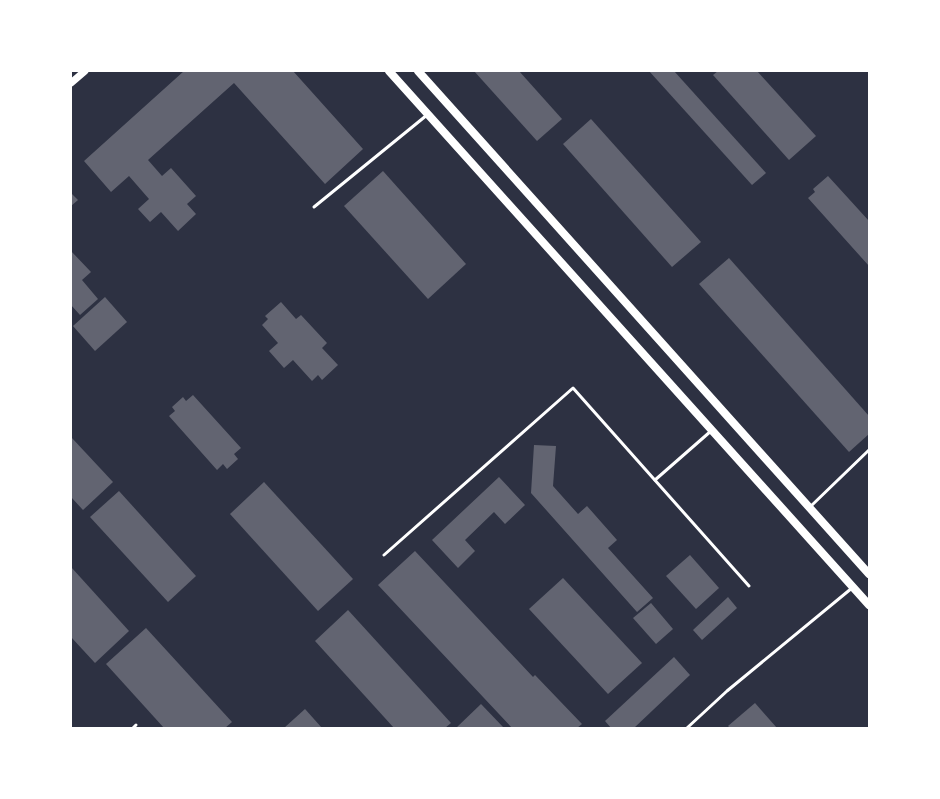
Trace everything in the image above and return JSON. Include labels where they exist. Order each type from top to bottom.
[{"type":"main road","points":[[390,71],[869,604]]},
{"type":"main road","points":[[418,71],[869,574]]},
{"type":"street","points":[[71,83],[85,71]]},
{"type":"lane","points":[[314,207],[428,114]]},
{"type":"lane","points":[[384,555],[573,388],[749,586]]},
{"type":"lane","points":[[655,480],[712,430]]},
{"type":"lane","points":[[809,508],[869,450]]},
{"type":"lane","points":[[687,728],[727,691],[854,587]]},
{"type":"lane","points":[[133,728],[136,725]]},
{"type":"building","points":[[184,71],[293,71],[363,149],[325,184],[234,83],[148,160],[162,176],[171,168],[196,196],[187,204],[196,214],[178,231],[161,212],[150,222],[138,209],[149,199],[129,176],[111,192],[84,161]]},
{"type":"building","points":[[474,71],[519,71],[562,119],[537,141]]},
{"type":"building","points":[[649,71],[674,71],[766,173],[752,185]]},
{"type":"building","points":[[718,71],[757,71],[816,136],[789,160],[713,75]]},
{"type":"building","points":[[591,119],[701,242],[672,267],[563,144]]},
{"type":"building","points":[[383,171],[466,264],[428,299],[344,206]]},
{"type":"building","points":[[828,176],[869,221],[869,266],[808,198],[815,192],[813,189]]},
{"type":"building","points":[[71,193],[78,200],[71,206]]},
{"type":"building","points":[[71,251],[91,272],[82,280],[98,299],[80,315],[71,305]]},
{"type":"building","points":[[729,258],[869,416],[869,434],[849,452],[699,284]]},
{"type":"building","points":[[105,297],[127,322],[95,351],[73,326]]},
{"type":"building","points":[[281,302],[296,319],[301,315],[327,343],[322,348],[338,365],[322,380],[318,375],[312,381],[293,360],[284,368],[269,351],[278,343],[262,325],[268,319],[265,316]]},
{"type":"building","points":[[193,395],[241,448],[234,454],[238,459],[227,469],[223,464],[217,470],[169,416],[175,411],[172,407],[183,397],[186,401]]},
{"type":"building","points":[[71,437],[113,482],[83,510],[71,497]]},
{"type":"building","points":[[534,445],[556,446],[553,486],[578,514],[587,506],[617,540],[608,548],[653,598],[637,612],[531,493]]},
{"type":"building","points":[[499,477],[525,505],[505,524],[494,512],[465,540],[475,551],[458,568],[432,540]]},
{"type":"building","points":[[264,482],[353,579],[318,611],[230,514]]},
{"type":"building","points":[[119,491],[196,576],[168,602],[90,517]]},
{"type":"building","points":[[415,551],[533,677],[535,675],[582,724],[577,728],[512,728],[378,585]]},
{"type":"building","points":[[690,555],[719,588],[696,609],[666,576]]},
{"type":"building","points":[[71,567],[129,631],[95,663],[71,637]]},
{"type":"building","points":[[563,578],[642,663],[608,694],[529,609]]},
{"type":"building","points":[[728,597],[737,608],[702,640],[693,630]]},
{"type":"building","points":[[651,603],[673,629],[656,644],[633,618]]},
{"type":"building","points":[[348,610],[451,723],[445,728],[394,728],[315,641]]},
{"type":"building","points":[[146,628],[232,722],[225,728],[164,728],[106,664]]},
{"type":"building","points":[[674,657],[690,675],[634,728],[611,728],[605,721]]},
{"type":"building","points":[[755,703],[777,728],[730,728],[728,726]]},
{"type":"building","points":[[481,704],[504,728],[456,728]]},
{"type":"building","points":[[305,709],[322,728],[284,728]]}]
